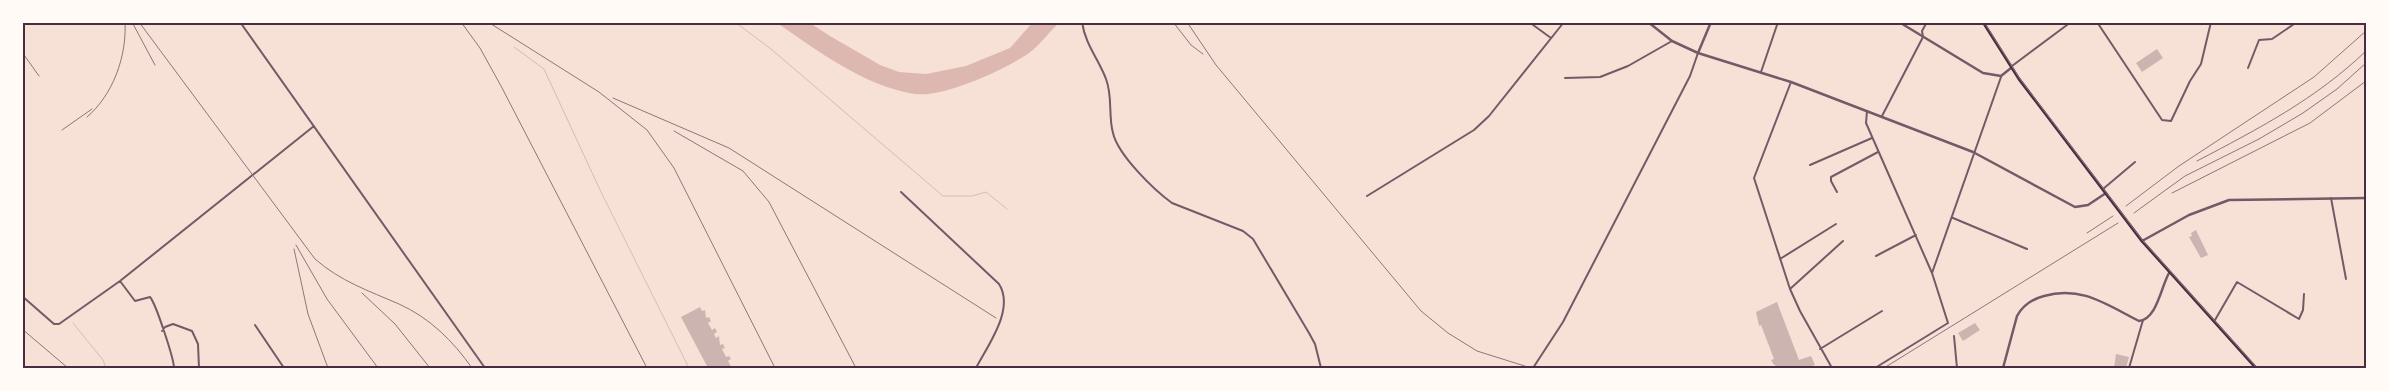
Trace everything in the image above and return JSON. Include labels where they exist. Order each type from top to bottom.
[{"type":"main road","points":[[1983,22],[2010,68],[2142,241],[2169,274],[2256,368]]},
{"type":"street","points":[[240,22],[485,368]]},
{"type":"street","points":[[1082,22],[1085,37],[1109,89],[1112,131],[1120,150],[1163,196],[1172,203],[1243,231],[1253,238],[1315,344],[1321,368]]},
{"type":"street","points":[[1530,22],[1551,38]]},
{"type":"street","points":[[1367,196],[1474,130],[1489,116],[1564,22]]},
{"type":"street","points":[[1648,22],[1672,41],[1698,53],[1791,82],[1973,152],[2075,207],[2088,205],[2106,192],[2135,162]]},
{"type":"street","points":[[1533,368],[1563,322],[1690,76],[1711,22]]},
{"type":"street","points":[[1761,72],[1778,22]]},
{"type":"street","points":[[1899,22],[1982,73],[2001,76]]},
{"type":"street","points":[[1882,116],[1923,37],[1922,31],[1927,22]]},
{"type":"street","points":[[1932,273],[1953,218],[1973,152],[2001,76],[2071,22]]},
{"type":"street","points":[[2098,22],[2162,120],[2171,121],[2190,81],[2201,64],[2210,22]]},
{"type":"street","points":[[2248,68],[2259,40],[2272,39],[2297,22]]},
{"type":"street","points":[[1565,78],[1600,78],[1628,66],[1672,41]]},
{"type":"street","points":[[1791,82],[1754,178],[1790,289],[1820,349],[1832,368]]},
{"type":"street","points":[[1868,111],[1866,123],[1932,273],[1948,324],[1875,368]]},
{"type":"street","points":[[22,296],[54,324],[59,324],[120,281],[314,126]]},
{"type":"street","points":[[1810,165],[1872,138]]},
{"type":"street","points":[[1837,192],[1831,177],[1878,152]]},
{"type":"street","points":[[901,192],[999,284],[1003,291],[1005,302],[1003,313],[976,368]]},
{"type":"street","points":[[2331,198],[2346,280]]},
{"type":"street","points":[[2142,241],[2189,215],[2229,200],[2366,198]]},
{"type":"street","points":[[1953,218],[2027,249]]},
{"type":"street","points":[[1780,259],[1836,224]]},
{"type":"street","points":[[1876,256],[1916,235]]},
{"type":"street","points":[[1790,289],[1843,241]]},
{"type":"street","points":[[2129,368],[2143,320],[2152,311],[2169,274]]},
{"type":"street","points":[[120,281],[135,300],[150,297],[156,304],[162,331],[173,358],[174,368]]},
{"type":"street","points":[[2214,322],[2237,282],[2299,319],[2303,310],[2304,294]]},
{"type":"street","points":[[2003,368],[2020,309],[2041,297],[2074,292],[2139,321],[2143,320]]},
{"type":"street","points":[[1820,349],[1882,311]]},
{"type":"street","points":[[162,331],[173,324],[192,331],[198,344],[199,368]]},
{"type":"street","points":[[255,325],[284,368]]},
{"type":"street","points":[[1954,336],[1956,368]]},
{"type":"shaded area","points":[[777,23],[810,23],[880,65],[899,72],[926,74],[966,66],[1010,48],[1032,23],[1059,23],[1033,50],[1005,67],[974,81],[941,92],[915,94],[896,90],[842,66]]},
{"type":"building","points":[[2157,49],[2163,58],[2142,72],[2136,63]]},
{"type":"building","points":[[2196,230],[2208,255],[2201,258],[2189,237]]},
{"type":"building","points":[[1777,302],[1799,360],[1811,356],[1815,365],[1805,368],[1777,368],[1774,365],[1771,360],[1774,359],[1761,325],[1759,326],[1756,312]]},
{"type":"building","points":[[700,307],[702,311],[705,310],[706,318],[709,317],[711,321],[708,323],[712,330],[715,328],[717,332],[714,334],[716,338],[719,336],[720,345],[723,344],[725,348],[722,349],[726,357],[729,356],[731,359],[728,361],[732,368],[708,368],[681,317]]},
{"type":"building","points":[[1975,323],[1980,330],[1963,341],[1958,333]]},
{"type":"building","points":[[2116,354],[2129,357],[2126,368],[2114,368]]},
{"type":"waterway","points":[[735,22],[771,49],[943,196],[972,196],[986,192],[1007,209]]},
{"type":"waterway","points":[[514,47],[544,69],[601,192],[689,368]]},
{"type":"waterway","points":[[73,323],[103,360],[106,368]]},
{"type":"tram line","points":[[1984,22],[2020,79],[2143,241],[2257,368]]},
{"type":"railway","points":[[87,117],[104,98],[116,74],[124,48],[125,22]]},
{"type":"railway","points":[[132,22],[155,65]]},
{"type":"railway","points":[[139,22],[315,259],[345,279],[421,316],[449,340],[472,368]]},
{"type":"railway","points":[[461,22],[480,48],[501,86],[647,368]]},
{"type":"railway","points":[[488,22],[599,92],[647,130],[674,168],[775,368]]},
{"type":"railway","points":[[1173,22],[1191,45],[1203,54]]},
{"type":"railway","points":[[1187,22],[1216,65],[1421,311],[1448,333],[1477,351],[1531,368]]},
{"type":"railway","points":[[2126,206],[2179,166],[2314,77],[2366,31]]},
{"type":"railway","points":[[2197,161],[2286,112],[2327,84],[2366,51]]},
{"type":"railway","points":[[22,52],[39,76]]},
{"type":"railway","points":[[2134,213],[2185,176],[2259,139],[2303,113],[2337,89],[2366,63]]},
{"type":"railway","points":[[2172,193],[2310,123],[2366,81]]},
{"type":"railway","points":[[613,98],[729,148],[996,318]]},
{"type":"railway","points":[[62,130],[92,109]]},
{"type":"railway","points":[[674,131],[743,171],[769,202],[856,368]]},
{"type":"railway","points":[[2087,233],[2113,216]]},
{"type":"railway","points":[[1884,368],[2118,223]]},
{"type":"railway","points":[[296,245],[327,299],[378,368]]},
{"type":"railway","points":[[294,249],[308,314],[328,368]]},
{"type":"railway","points":[[362,293],[395,324],[430,368]]},
{"type":"railway","points":[[22,329],[68,368]]}]
